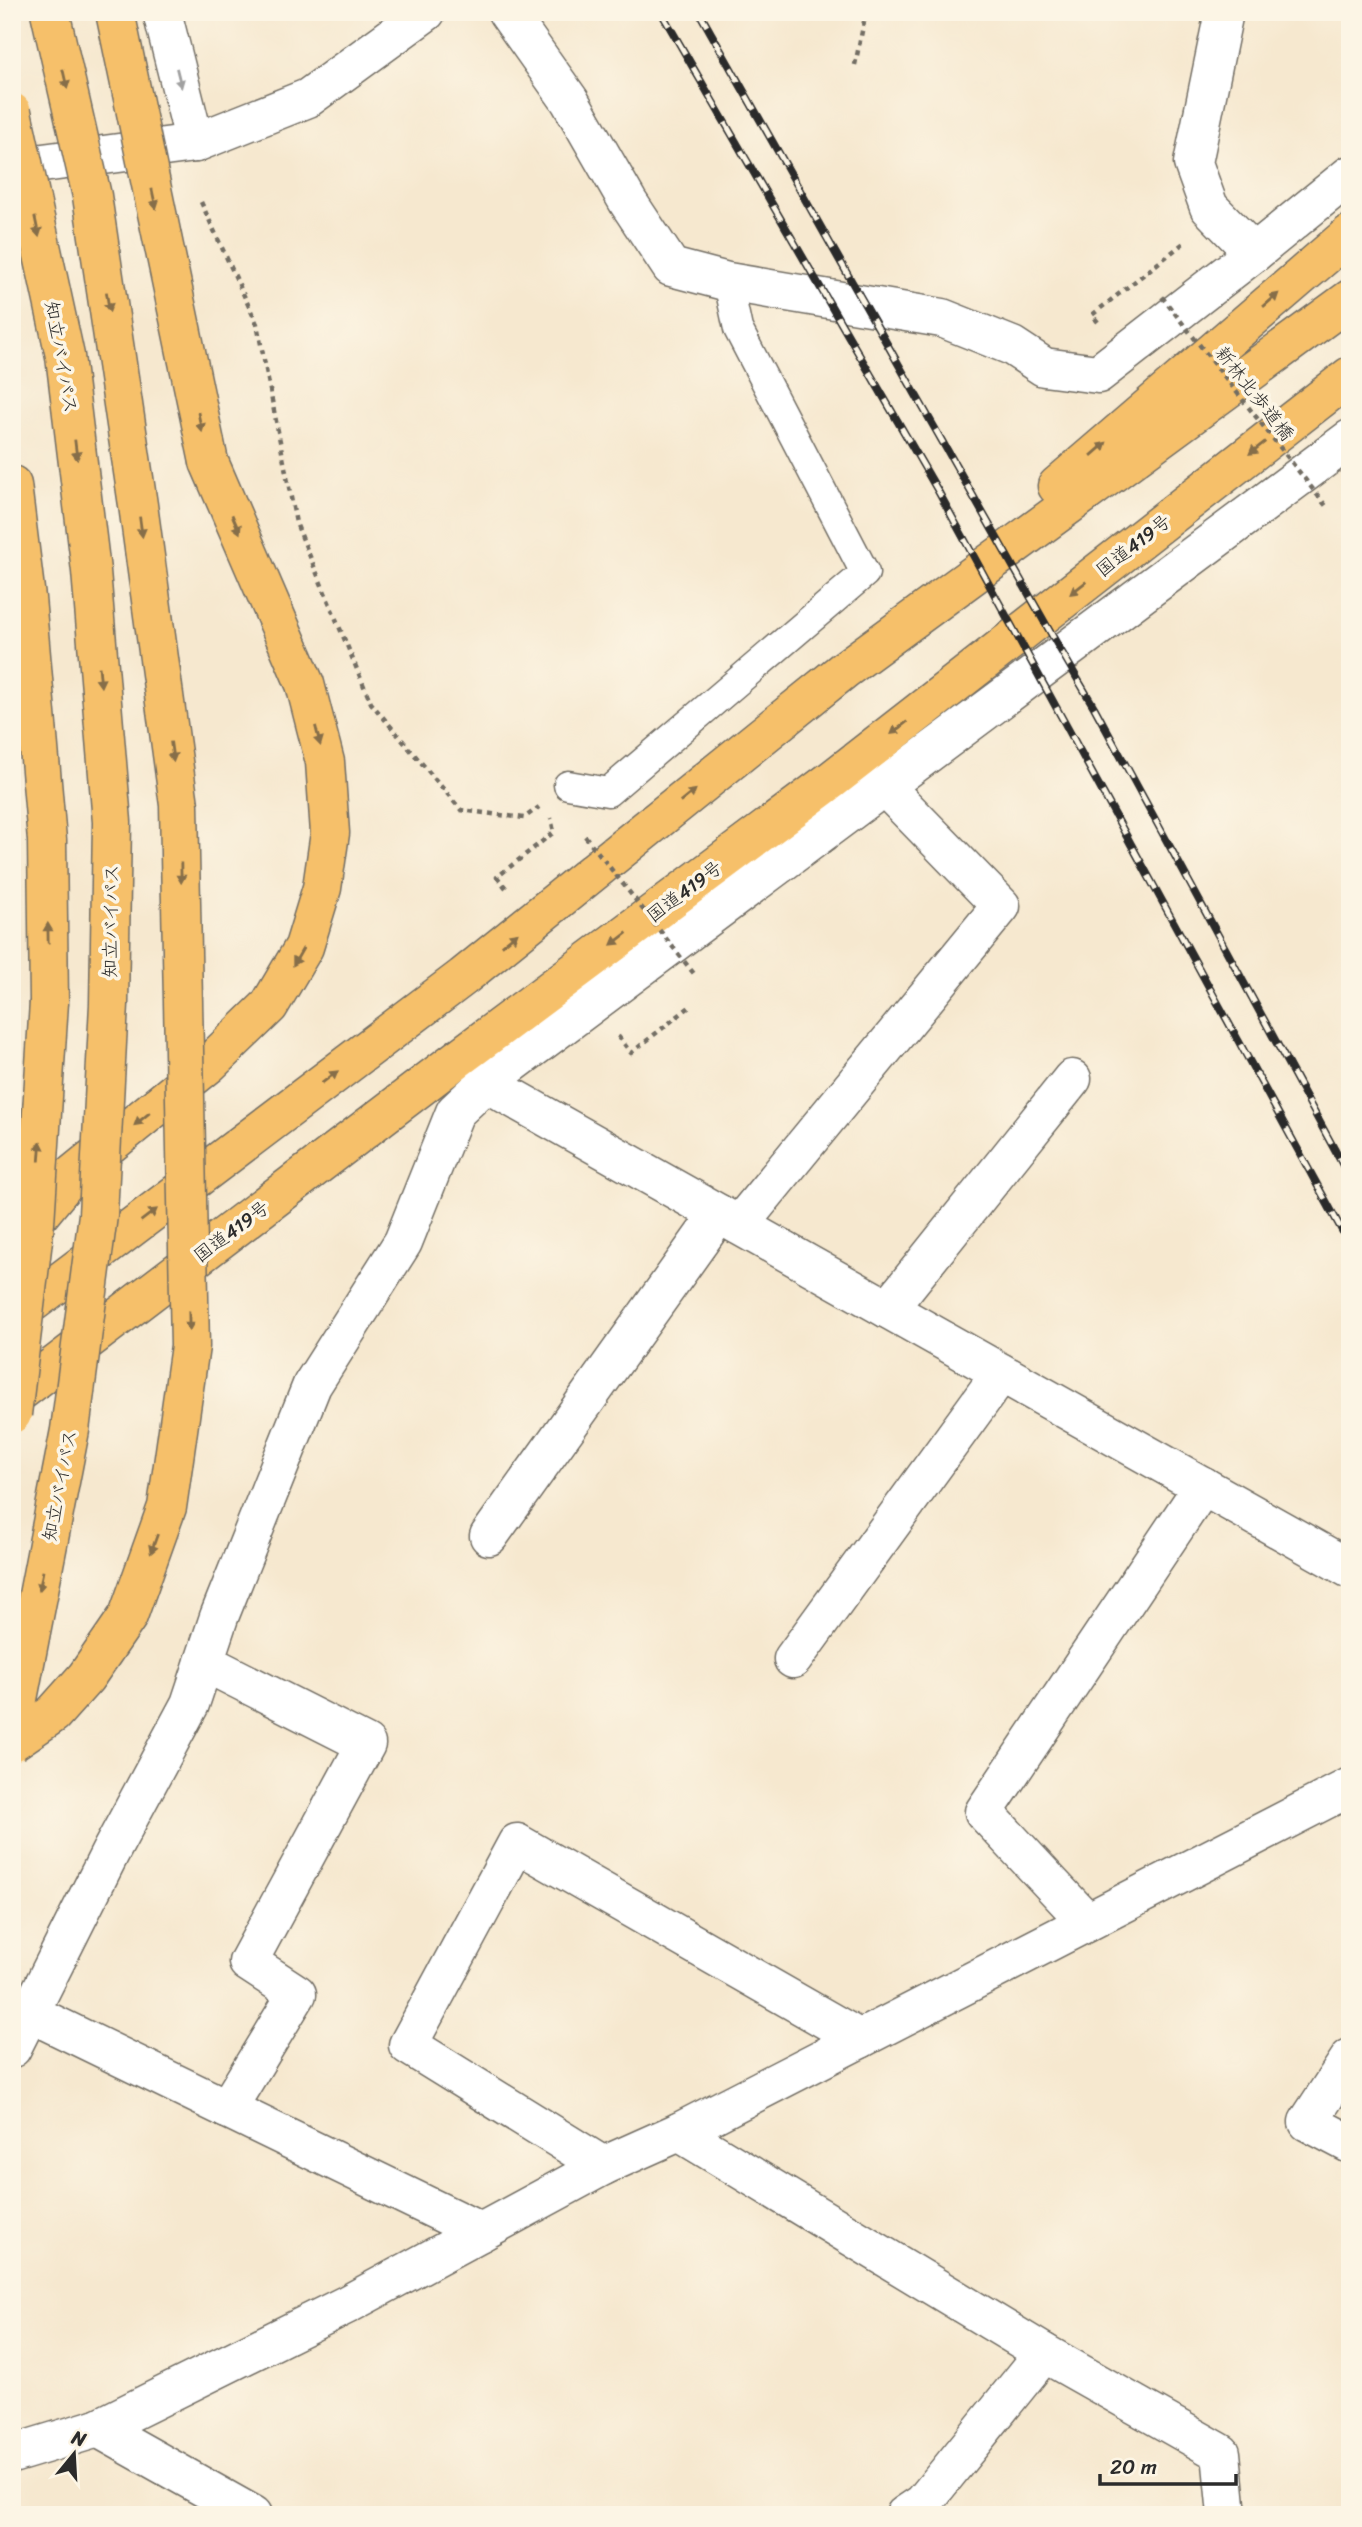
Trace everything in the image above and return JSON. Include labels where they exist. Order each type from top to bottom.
[{"type":"highway","points":[[12,1742],[53,1714],[86,1677],[128,1616],[167,1507],[190,1346],[179,804],[92,195],[50,12]]},
{"type":"highway","points":[[12,1248],[72,1175],[209,1064],[269,1006],[304,947],[322,888],[330,833],[325,762],[305,684],[209,462],[115,12]]},
{"type":"highway","name":"知立バイパス","points":[[12,112],[65,356],[91,571],[112,822],[109,1004],[98,1215],[70,1430],[12,1730]]},
{"type":"highway","points":[[12,1318],[463,977],[844,670],[1350,234]]},
{"type":"highway","points":[[844,670],[1350,299]]},
{"type":"highway","name":"国道419号","points":[[12,1398],[456,1060],[833,779],[1350,376]]},
{"type":"highway","points":[[12,485],[26,598],[47,840],[50,1002],[35,1223],[12,1414]]},
{"type":"street","points":[[162,12],[195,143]]},
{"type":"street","points":[[12,167],[195,143],[309,98],[426,12]]},
{"type":"street","points":[[507,12],[570,101],[628,202],[671,267],[728,282],[942,317],[1012,345],[1044,367],[1098,374],[1350,175]]},
{"type":"street","points":[[1224,12],[1193,163],[1209,207],[1254,253]]},
{"type":"street","points":[[12,2048],[110,1853],[190,1704],[219,1617],[312,1385],[403,1241],[456,1112],[486,1083],[1350,439]]},
{"type":"street","points":[[489,1536],[729,1220],[1001,906],[884,786]]},
{"type":"street","points":[[888,1309],[1072,1079]]},
{"type":"street","points":[[486,1083],[1350,1569]]},
{"type":"street","points":[[793,1659],[1001,1373]]},
{"type":"street","points":[[1087,1922],[984,1812],[1203,1486]]},
{"type":"street","points":[[204,1662],[366,1744],[248,1962],[297,1994],[227,2109]]},
{"type":"street","points":[[12,2454],[97,2428],[337,2310],[603,2166],[679,2132],[1350,1787]]},
{"type":"street","points":[[603,2166],[408,2045],[517,1843],[860,2039]]},
{"type":"street","points":[[30,2013],[481,2232]]},
{"type":"street","points":[[1350,2058],[1308,2122],[1350,2144]]},
{"type":"street","points":[[679,2132],[1044,2353],[1221,2453],[1227,2515]]},
{"type":"street","points":[[905,2515],[923,2503],[1044,2353]]},
{"type":"street","points":[[97,2428],[253,2515]]},
{"type":"lane","points":[[568,785],[608,792],[865,573],[738,330],[728,282]]},
{"type":"path","points":[[855,65],[866,12]]},
{"type":"path","points":[[195,143],[195,188],[257,324],[296,523],[371,703],[461,810],[524,818],[568,785]]},
{"type":"path","name":"新林北歩道橋","points":[[1162,297],[1326,506]]},
{"type":"path","points":[[585,836],[695,975]]},
{"type":"path","points":[[617,1035],[631,1053],[692,1005]]},
{"type":"railway","points":[[661,12],[938,491],[1350,1245]]},
{"type":"railway","points":[[699,12],[1094,707],[1350,1178]]}]
